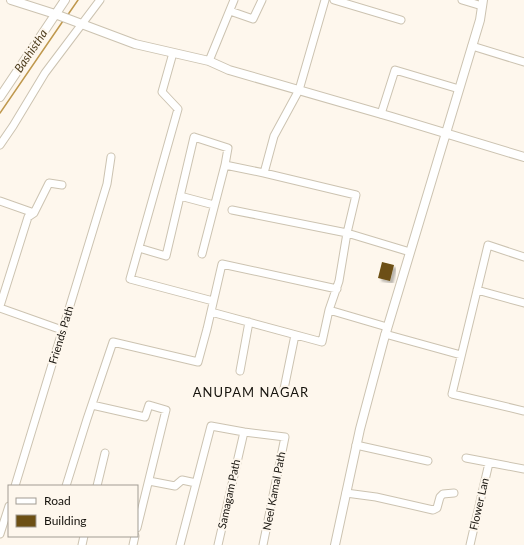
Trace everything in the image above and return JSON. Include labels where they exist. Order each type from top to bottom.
[{"type":"street","points":[[11,0],[57,15],[135,44],[209,61],[229,70],[524,157]]},
{"type":"street","points":[[0,97],[57,15],[65,0]]},
{"type":"street","points":[[0,145],[45,73],[100,0]]},
{"type":"street","points":[[209,61],[234,0]]},
{"type":"street","points":[[230,11],[253,19],[262,0]]},
{"type":"street","points":[[264,173],[274,136],[299,90],[325,0]]},
{"type":"street","points":[[334,0],[401,20]]},
{"type":"street","points":[[335,545],[356,445],[386,331],[480,20],[482,3],[462,0]]},
{"type":"street","points":[[472,46],[524,62]]},
{"type":"street","points":[[173,53],[162,92],[178,109],[130,278],[213,301]]},
{"type":"street","points":[[381,114],[395,70],[459,89]]},
{"type":"street","points":[[138,248],[166,256],[194,137],[228,148],[202,254]]},
{"type":"street","name":"Friends Path","points":[[15,485],[107,184],[111,157]]},
{"type":"street","points":[[211,312],[322,342],[329,310],[337,289],[347,233],[356,195],[225,165]]},
{"type":"street","points":[[62,185],[49,183],[34,213],[28,217],[0,307],[62,330]]},
{"type":"street","points":[[180,196],[214,205]]},
{"type":"street","points":[[0,201],[34,213]]},
{"type":"street","points":[[232,210],[347,233],[410,252]]},
{"type":"street","points":[[524,257],[488,245],[452,394],[524,411]]},
{"type":"street","points":[[66,485],[113,342],[198,362],[222,264],[337,289]]},
{"type":"street","points":[[477,290],[524,302]]},
{"type":"street","points":[[329,310],[386,331],[461,355]]},
{"type":"street","points":[[240,371],[249,322]]},
{"type":"street","points":[[284,389],[295,335]]},
{"type":"street","points":[[92,405],[145,417],[149,405],[166,410],[138,524]]},
{"type":"street","points":[[180,545],[211,426],[244,432]]},
{"type":"street","name":"Neel Kamal Path","points":[[244,432],[285,437],[263,545]]},
{"type":"street","name":"Samagam Path","points":[[218,545],[240,443],[244,432]]},
{"type":"street","points":[[356,445],[428,461]]},
{"type":"street","points":[[97,485],[105,453]]},
{"type":"street","points":[[466,458],[524,469]]},
{"type":"street","name":"Flower Lan","points":[[470,545],[488,463]]},
{"type":"street","points":[[149,480],[175,486],[182,480],[196,483]]},
{"type":"street","points":[[346,493],[376,497],[433,510],[437,508],[440,497],[443,494],[454,493]]},
{"type":"street","points":[[0,534],[8,509]]},
{"type":"building","points":[[382,262],[394,265],[390,281],[378,278]]},
{"type":"waterway","name":"Bashistha","points":[[67,16],[78,0]]},
{"type":"waterway","name":"Bashistha","points":[[0,113],[63,21]]},
{"type":"district","name":"ANUPAM NAGAR","points":[[251,392]]}]
